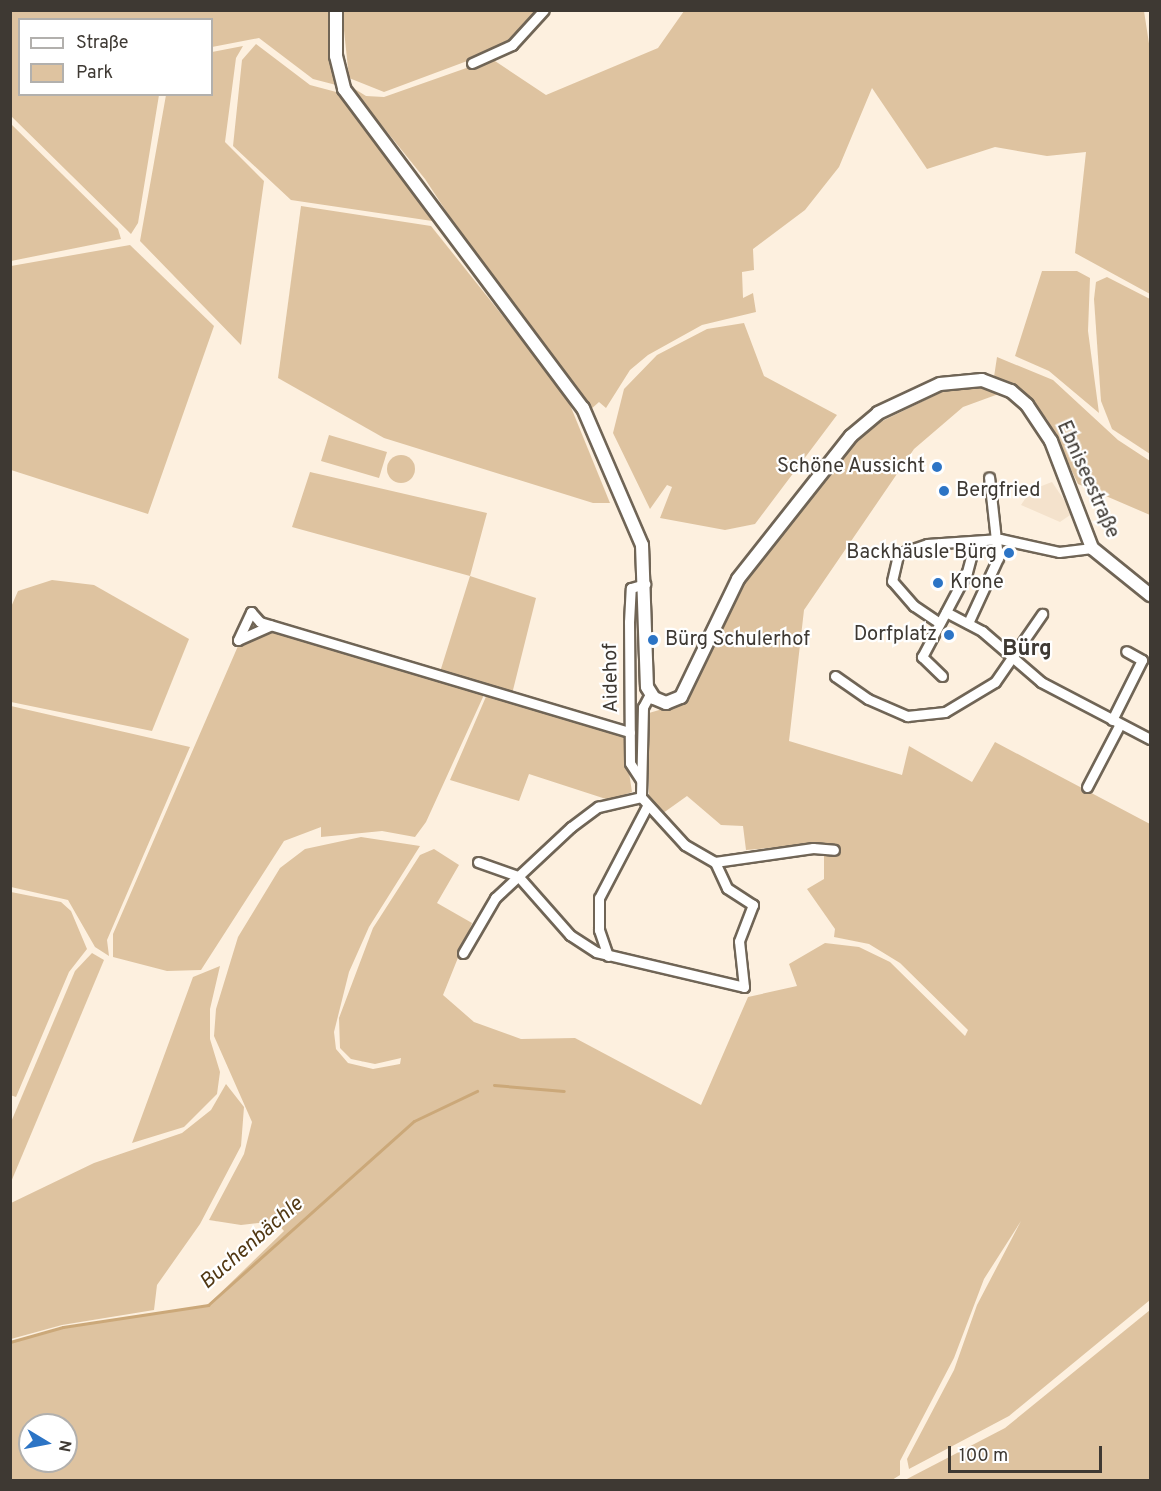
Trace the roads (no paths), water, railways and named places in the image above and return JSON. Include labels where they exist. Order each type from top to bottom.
[{"type":"street","points":[[336,10],[336,56],[344,89],[572,389],[637,529],[645,584],[650,694],[644,707],[640,797],[685,845],[715,862],[727,888],[753,905],[739,941],[744,987],[608,956],[570,935],[518,876],[478,862]]},
{"type":"street","points":[[472,63],[512,45],[544,10]]},
{"type":"street","name":"Ebniseestraße","points":[[650,694],[666,703],[681,697],[738,579],[851,436],[878,413],[940,384],[982,380],[1011,391],[1027,405],[1051,441],[1092,548],[1150,596]]},
{"type":"street","points":[[968,623],[992,578],[1000,539],[989,477]]},
{"type":"street","points":[[938,622],[901,593],[892,581],[893,564],[911,548],[1000,539],[1059,552],[1092,548]]},
{"type":"street","points":[[942,676],[922,657],[938,622],[946,612],[975,542]]},
{"type":"street","name":"Aidehof","points":[[640,780],[630,763],[630,588],[645,584]]},
{"type":"street","points":[[946,612],[968,623],[1041,682],[1150,739]]},
{"type":"street","points":[[835,676],[888,709],[923,716],[979,695],[1014,659],[1042,614]]},
{"type":"street","points":[[271,625],[630,732]]},
{"type":"street","points":[[1087,787],[1142,660],[1126,651]]},
{"type":"street","points":[[463,953],[486,910],[518,876],[598,807],[640,797]]},
{"type":"street","points":[[608,956],[599,930],[599,898],[647,806]]},
{"type":"street","points":[[715,862],[813,848],[834,850]]},
{"type":"waterway","name":"Buchenbächle","points":[[494,1085],[564,1091]]},
{"type":"waterway","name":"Buchenbächle","points":[[10,1342],[63,1327],[208,1305],[414,1121],[477,1091]]},
{"type":"place","name":"Schöne Aussicht","points":[[937,467]]},
{"type":"place","name":"Bergfried","points":[[944,491]]},
{"type":"place","name":"Backhäusle Bürg","points":[[1009,553]]},
{"type":"place","name":"Krone","points":[[938,583]]},
{"type":"place","name":"Dorfplatz","points":[[949,635]]},
{"type":"place","name":"Bürg Schulerhof","points":[[653,640]]},
{"type":"district","name":"Bürg","points":[[1027,650]]}]
